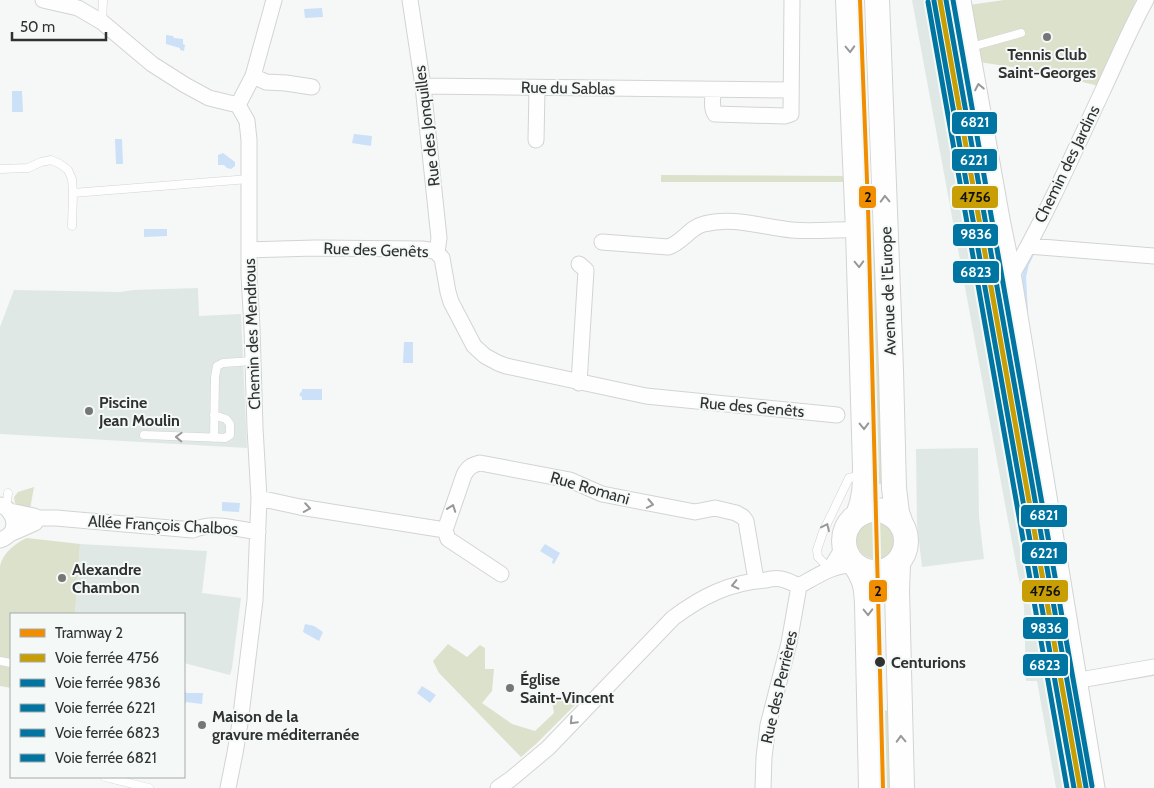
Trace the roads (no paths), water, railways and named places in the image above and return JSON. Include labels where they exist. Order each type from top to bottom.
[{"type":"main road","name":"Avenue de l'Europe","points":[[848,0],[858,230],[865,480],[863,501],[858,515]]},
{"type":"main road","name":"Avenue de l'Europe","points":[[877,0],[894,488],[897,513],[900,521]]},
{"type":"main road","points":[[856,566],[870,572],[878,572],[898,564],[906,548],[907,538],[905,529],[892,514],[877,509],[867,510],[858,515],[850,522],[845,531],[844,542],[847,555],[866,584],[871,788]]},
{"type":"main road","points":[[898,564],[902,788]]},
{"type":"street","points":[[43,0],[78,8],[102,22],[152,64],[185,85],[209,98],[238,105],[253,76],[274,0]]},
{"type":"street","name":"Rue des Jonquilles","points":[[410,0],[424,86],[439,238],[437,253]]},
{"type":"street","points":[[713,90],[712,108],[715,114],[785,116],[791,114],[792,0]]},
{"type":"street","points":[[964,0],[1013,273],[1097,788]]},
{"type":"street","name":"Chemin des Jardins","points":[[1013,273],[1080,140],[1146,0]]},
{"type":"street","points":[[253,76],[266,82],[312,87]]},
{"type":"street","name":"Rue du Sablas","points":[[424,86],[792,90]]},
{"type":"street","points":[[536,140],[537,88]]},
{"type":"street","name":"Chemin des Mendrous","points":[[228,788],[239,730],[256,600],[259,498],[249,276],[249,140],[247,121],[238,105]]},
{"type":"street","points":[[602,242],[668,247],[674,245],[702,224],[724,220],[792,230],[858,230]]},
{"type":"street","points":[[1028,246],[1154,256]]},
{"type":"street","name":"Rue des Genêts","points":[[249,250],[315,248],[422,249],[437,253],[442,258],[451,302],[474,346],[485,356],[498,363],[579,383],[646,396],[837,415]]},
{"type":"street","points":[[579,264],[586,270],[579,383]]},
{"type":"street","name":"Rue Romani","points":[[445,530],[464,474],[473,464],[480,463],[570,480],[596,493],[655,505],[695,512],[715,508],[736,513],[743,517],[746,522],[756,580]]},
{"type":"street","points":[[259,498],[300,507],[445,530],[448,539],[501,574]]},
{"type":"street","points":[[5,537],[13,527],[13,520],[6,504]]},
{"type":"street","name":"Allée François Chalbos","points":[[6,504],[38,518],[193,530],[214,525],[258,532]]},
{"type":"street","points":[[5,537],[35,523],[38,518]]},
{"type":"street","points":[[829,570],[840,553],[844,542]]},
{"type":"street","points":[[498,788],[548,748],[673,618],[706,595],[723,588],[756,580],[780,579],[800,586],[829,570],[846,565],[856,566]]},
{"type":"street","name":"Rue des Perrières","points":[[763,788],[768,724],[789,643],[800,586]]},
{"type":"street","points":[[1080,680],[1154,667]]},
{"type":"lane","points":[[102,22],[103,0]]},
{"type":"lane","points":[[971,47],[1021,33]]},
{"type":"lane","points":[[0,169],[28,168],[51,160],[68,170],[72,179],[74,193],[72,226]]},
{"type":"lane","points":[[74,193],[249,179]]},
{"type":"lane","points":[[214,438],[215,377],[217,366],[223,363],[253,361]]},
{"type":"lane","points":[[144,435],[225,438],[230,435],[230,424],[226,419],[214,415]]},
{"type":"lane","points":[[829,570],[818,557],[817,550],[823,532],[849,478],[854,476],[865,480]]},
{"type":"lane","points":[[109,778],[149,788]]},
{"type":"water","points":[[322,8],[323,17],[305,18],[304,9]]},
{"type":"water","points":[[166,35],[183,39],[184,51],[166,44]]},
{"type":"water","points":[[12,91],[22,91],[23,112],[12,112]]},
{"type":"water","points":[[354,134],[372,136],[371,146],[352,143]]},
{"type":"water","points":[[115,139],[122,139],[123,164],[116,164]]},
{"type":"water","points":[[223,153],[235,162],[235,166],[231,169],[224,165],[218,165],[218,155]]},
{"type":"water","points":[[144,229],[167,229],[167,236],[144,237]]},
{"type":"water","points":[[404,342],[413,342],[413,363],[403,363]]},
{"type":"water","points":[[302,389],[322,389],[322,400],[302,400],[302,397],[299,395]]},
{"type":"water","points":[[222,502],[240,503],[239,512],[222,511]]},
{"type":"water","points":[[545,544],[560,553],[554,564],[552,563],[553,559],[540,551]]},
{"type":"water","points":[[305,624],[314,626],[323,632],[319,641],[303,632]]},
{"type":"water","points":[[422,686],[436,695],[430,703],[417,693]]},
{"type":"water","points":[[185,692],[203,693],[202,704],[186,702],[185,704]]},
{"type":"waterway","points":[[1026,311],[1024,277],[1027,264],[1034,250]]},
{"type":"tram line","name":"2","points":[[860,0],[868,206],[883,788]]},
{"type":"rail line","name":"4756","points":[[940,0],[1080,788]]},
{"type":"rail line","name":"6221","points":[[946,0],[1086,787]]},
{"type":"rail line","name":"6821","points":[[953,0],[1092,786]]},
{"type":"rail line","name":"9836","points":[[934,1],[1074,788]]},
{"type":"rail line","name":"6823","points":[[928,2],[1067,788]]},
{"type":"place","name":"Tennis Club Saint-Georges","points":[[1047,37]]},
{"type":"place","name":"Piscine Jean Moulin","points":[[89,411]]},
{"type":"place","name":"Alexandre Chambon","points":[[62,578]]},
{"type":"place","name":"Centurions","points":[[880,662]]},
{"type":"place","name":"Église Saint-Vincent","points":[[510,688]]},
{"type":"place","name":"Maison de la gravure méditerranée","points":[[202,725]]}]
